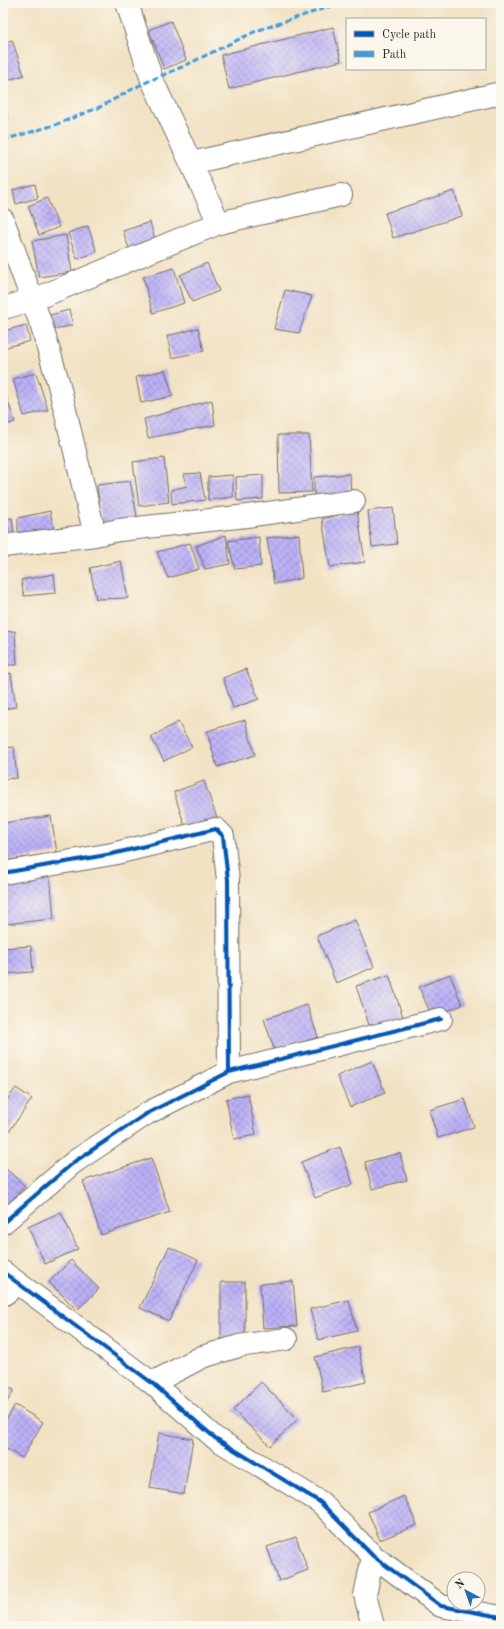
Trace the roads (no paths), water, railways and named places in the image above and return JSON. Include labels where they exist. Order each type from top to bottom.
[{"type":"street","points":[[126,3],[152,80],[220,223]]},
{"type":"street","points":[[191,163],[501,93]]},
{"type":"street","points":[[3,308],[33,300],[220,223],[341,195]]},
{"type":"street","points":[[3,220],[33,300],[59,385],[95,535]]},
{"type":"street","points":[[3,546],[95,535],[119,530],[247,516],[354,501]]},
{"type":"street","points":[[3,873],[112,854],[216,829],[223,836],[228,880],[229,1072]]},
{"type":"street","points":[[3,1223],[74,1162],[93,1149],[146,1114],[229,1072],[441,1019]]},
{"type":"street","points":[[8,1284],[152,1383],[215,1438],[320,1502],[373,1556],[441,1606],[501,1617]]},
{"type":"street","points":[[152,1383],[202,1357],[240,1346],[286,1339]]},
{"type":"street","points":[[373,1556],[365,1595],[373,1626]]}]
